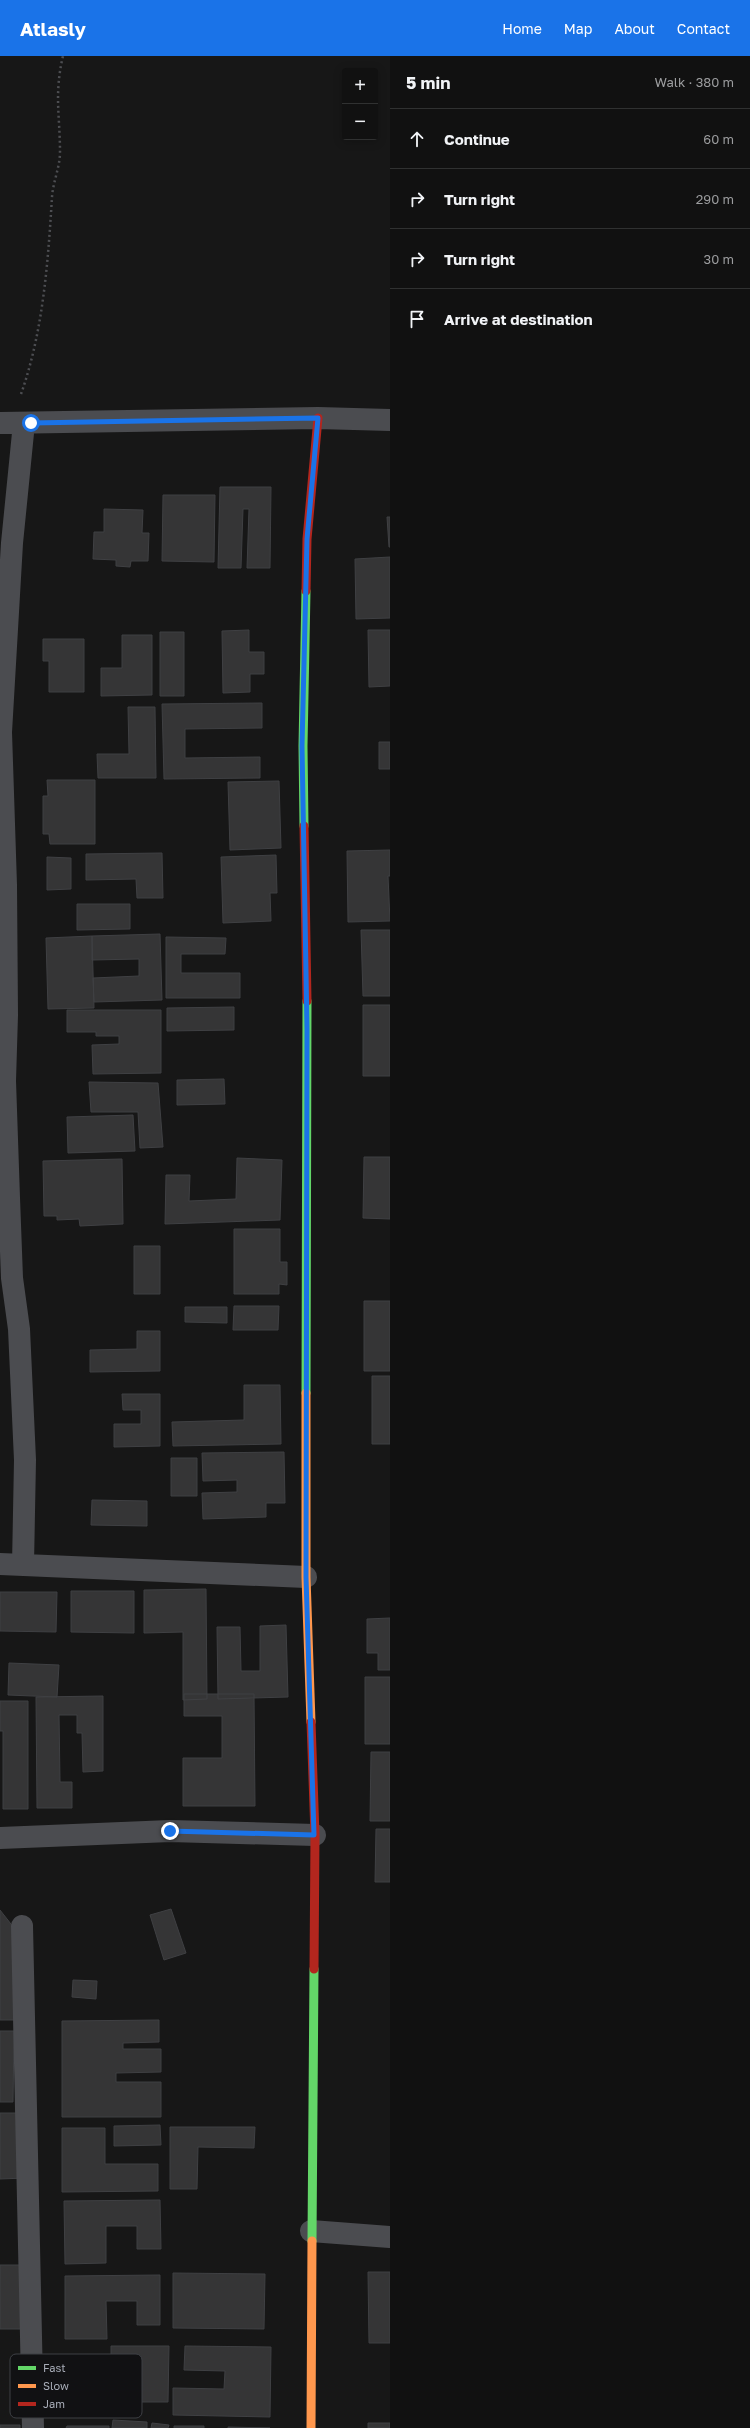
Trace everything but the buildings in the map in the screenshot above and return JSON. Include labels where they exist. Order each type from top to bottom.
[{"type":"street","points":[[311,2428],[314,1835],[306,1577],[307,1029],[302,746],[307,539],[318,418]]},
{"type":"street","points":[[23,1564],[25,1460],[19,1329],[6,1275],[6,884],[0,732],[12,543],[11,423],[318,418],[390,420]]},
{"type":"street","points":[[0,1564],[306,1577]]},
{"type":"street","points":[[0,1838],[170,1831],[314,1835]]},
{"type":"street","points":[[22,1926],[31,2354]]},
{"type":"street","points":[[311,2231],[390,2238]]},
{"type":"street","points":[[33,2418],[33,2428]]},
{"type":"path","points":[[11,423],[30,369],[50,246],[52,195],[60,154],[56,101],[63,56]]},
{"type":"traffic: fast","points":[[304,826],[303,746],[306,591]]},
{"type":"traffic: fast","points":[[306,1393],[307,1001]]},
{"type":"traffic: fast","points":[[312,2241],[314,1969]]},
{"type":"traffic: slow","points":[[306,1393],[306,1577],[311,1722]]},
{"type":"traffic: slow","points":[[311,2428],[312,2241]]},
{"type":"traffic: jam","points":[[306,591],[307,539],[318,418]]},
{"type":"traffic: jam","points":[[304,826],[307,1001]]},
{"type":"traffic: jam","points":[[311,1722],[315,1835],[314,1969]]},
{"type":"route","points":[[31,423],[318,418],[307,539],[302,746],[307,1029],[306,1577],[314,1835],[170,1831]]}]
